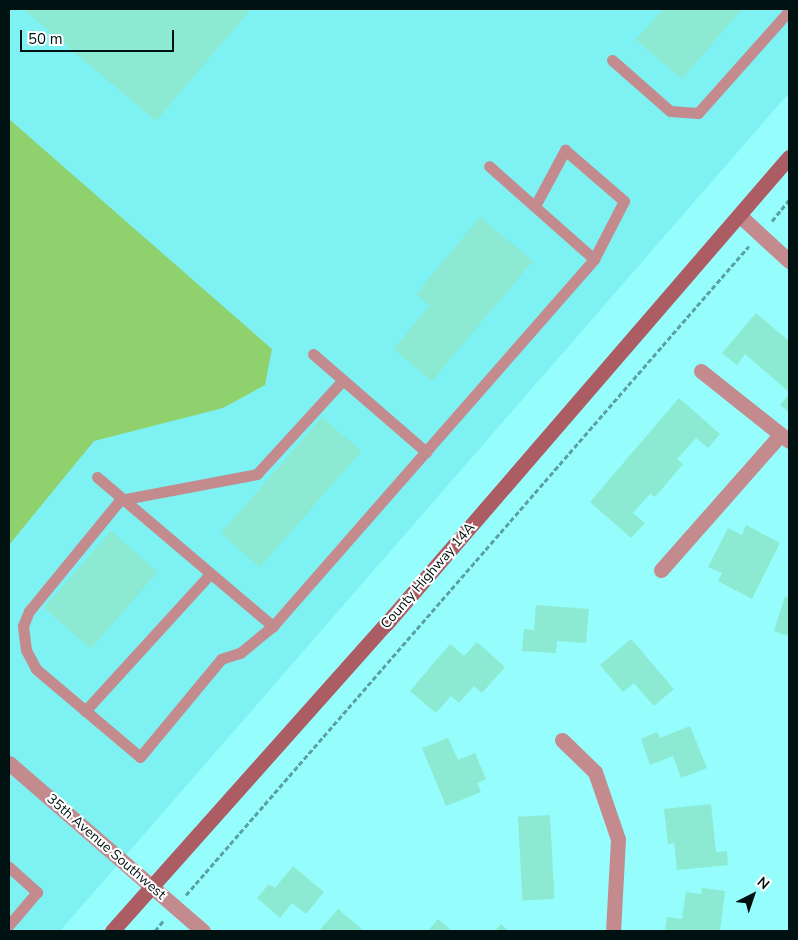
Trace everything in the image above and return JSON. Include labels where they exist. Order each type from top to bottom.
[{"type":"main road","name":"County Highway 14A","points":[[112,931],[150,886],[386,624],[789,157]]},
{"type":"street","points":[[739,215],[789,261]]},
{"type":"street","points":[[661,570],[784,438],[701,371]]},
{"type":"street","points":[[562,740],[595,772],[618,839],[613,931]]},
{"type":"street","name":"35th Avenue Southwest","points":[[9,763],[204,931]]},
{"type":"lane","points":[[612,60],[670,111],[698,113],[789,11]]},
{"type":"lane","points":[[343,380],[258,474],[120,500],[28,612],[23,626],[26,650],[36,669],[140,757],[221,659],[240,653],[273,626],[426,452],[594,259],[624,201],[565,150],[535,206]]},
{"type":"lane","points":[[488,166],[594,259]]},
{"type":"lane","points":[[313,354],[426,452]]},
{"type":"lane","points":[[97,477],[120,500],[273,626]]},
{"type":"lane","points":[[85,711],[210,574]]},
{"type":"lane","points":[[9,867],[37,892],[9,925]]},
{"type":"path","points":[[194,886],[789,200]]},
{"type":"shaded area","points":[[9,9],[789,9],[789,93],[60,931],[9,931]]},
{"type":"green space","points":[[9,119],[272,349],[265,385],[223,408],[94,441],[9,545]]},
{"type":"building","points":[[23,9],[251,9],[156,121]]},
{"type":"building","points":[[663,9],[742,9],[682,79],[636,40]]},
{"type":"building","points":[[480,217],[533,261],[432,381],[393,349],[430,306],[416,294]]},
{"type":"building","points":[[756,313],[789,341],[789,392],[745,354],[737,365],[722,353]]},
{"type":"building","points":[[789,394],[789,412],[780,405]]},
{"type":"building","points":[[679,398],[720,434],[708,448],[696,438],[677,459],[683,464],[655,497],[650,494],[633,513],[645,523],[631,538],[590,502]]},
{"type":"building","points":[[322,417],[361,451],[260,567],[221,533]]},
{"type":"building","points":[[746,525],[780,543],[752,599],[718,581],[722,573],[708,567],[728,528],[742,535]]},
{"type":"building","points":[[111,531],[158,572],[91,649],[44,608]]},
{"type":"building","points":[[785,596],[789,598],[789,636],[774,631]]},
{"type":"building","points":[[536,605],[589,609],[586,643],[557,641],[556,653],[522,651],[524,629],[534,630]]},
{"type":"building","points":[[631,639],[674,689],[654,706],[634,683],[623,692],[600,665]]},
{"type":"building","points":[[477,642],[505,667],[482,693],[474,686],[459,703],[451,696],[436,713],[410,691],[450,644],[464,656]]},
{"type":"building","points":[[690,726],[707,768],[681,778],[673,756],[650,765],[641,739],[657,732],[660,738]]},
{"type":"building","points":[[448,738],[458,760],[475,753],[486,779],[477,783],[481,792],[446,806],[422,748]]},
{"type":"building","points":[[711,804],[716,852],[727,851],[728,865],[677,870],[674,843],[668,844],[664,809]]},
{"type":"building","points":[[550,815],[554,899],[522,901],[518,817]]},
{"type":"building","points":[[293,866],[324,892],[306,914],[292,903],[280,918],[257,898],[269,884],[275,888]]},
{"type":"building","points":[[702,888],[725,891],[720,931],[665,931],[667,917],[682,919],[686,892],[701,894]]},
{"type":"building","points":[[338,909],[364,931],[319,931]]},
{"type":"building","points":[[438,919],[452,931],[428,931]]},
{"type":"building","points":[[501,924],[509,931],[495,931]]}]
